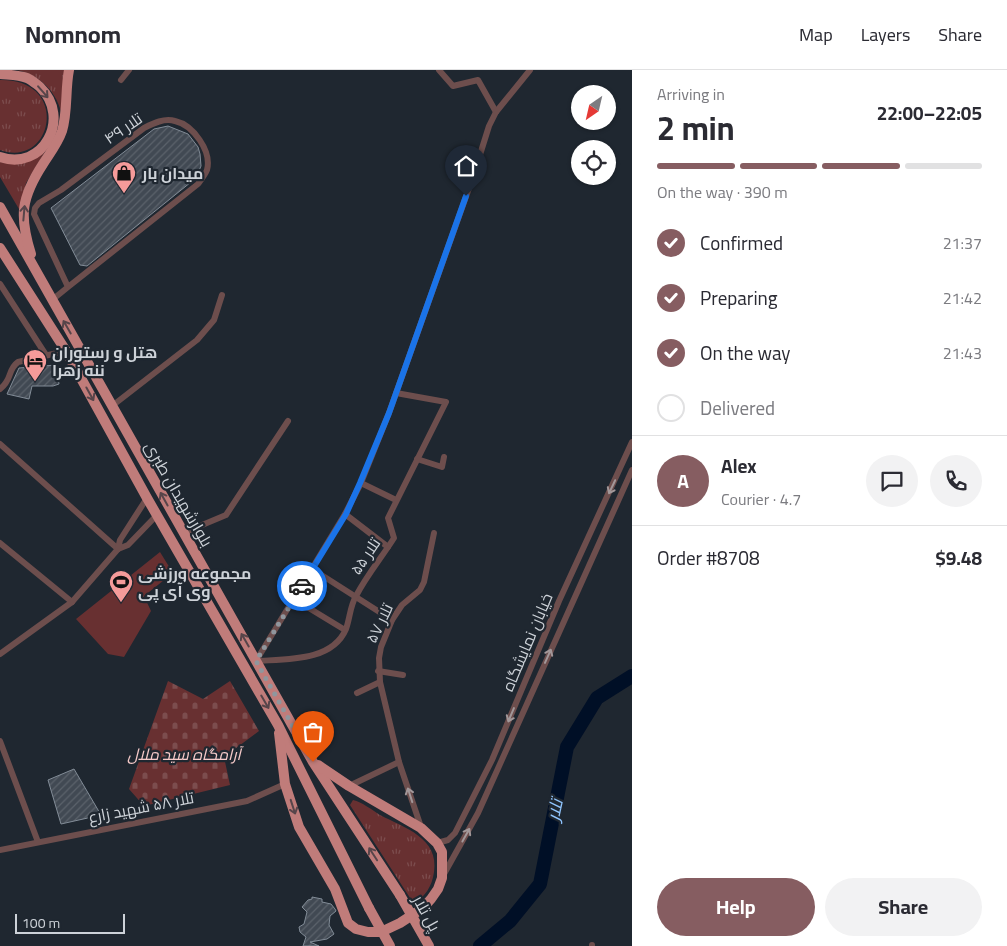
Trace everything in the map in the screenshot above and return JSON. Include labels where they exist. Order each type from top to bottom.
[{"type":"highway","points":[[39,277],[23,226],[23,210],[31,185],[58,143],[63,130],[69,70]]},
{"type":"highway","points":[[0,74],[26,77],[32,81],[46,94],[52,104],[55,118],[47,142],[29,157],[18,160],[0,157]]},
{"type":"highway","name":"بلوارشهیدان طبری","points":[[0,207],[313,762],[400,895]]},
{"type":"highway","name":"بلوارشهیدان طبری","points":[[0,248],[4,257],[66,350],[146,498],[278,725],[369,908],[390,946]]},
{"type":"highway","points":[[278,725],[285,784],[299,827],[335,888],[348,923],[356,929],[368,932],[382,932],[423,908],[438,889],[442,878],[442,852],[437,842],[421,828],[349,786],[313,762]]},
{"type":"highway","name":"پل تلار","points":[[400,895],[429,946]]},
{"type":"street","points":[[120,80],[129,70]]},
{"type":"street","points":[[439,70],[453,86],[478,80],[496,112]]},
{"type":"street","points":[[256,661],[346,514],[396,393],[473,178],[489,126],[496,112],[530,70]]},
{"type":"street","name":"تلار ۴۹","points":[[52,300],[198,184],[206,171],[207,156],[200,140],[188,128],[174,120],[160,120],[144,128],[61,190],[39,203],[35,208],[34,214],[68,287]]},
{"type":"street","points":[[0,284],[46,355]]},
{"type":"street","points":[[112,406],[197,340],[214,320],[222,295]]},
{"type":"street","points":[[0,389],[7,384],[12,367],[18,362],[66,350]]},
{"type":"street","name":"تلار ۵۵","points":[[256,661],[301,658],[321,653],[332,646],[346,630],[355,597],[394,538],[388,518],[446,402],[396,393]]},
{"type":"street","points":[[183,533],[226,515],[288,421]]},
{"type":"street","name":"خیابان نمایشگاه","points":[[437,842],[448,840],[455,833],[492,760],[559,601],[632,442]]},
{"type":"street","points":[[0,444],[118,549]]},
{"type":"street","points":[[417,459],[442,467],[444,457]]},
{"type":"street","name":"خیابان نمایشگاه","points":[[442,878],[478,813],[632,470]]},
{"type":"street","points":[[360,483],[396,500]]},
{"type":"street","points":[[118,549],[120,540],[146,498]]},
{"type":"street","points":[[346,514],[388,547]]},
{"type":"street","points":[[0,653],[72,602],[118,549],[128,545],[156,515]]},
{"type":"street","name":"تلار ۵۷","points":[[421,828],[399,762],[380,682],[378,658],[392,620],[402,605],[420,590],[424,582],[434,533]]},
{"type":"street","points":[[0,543],[72,602]]},
{"type":"street","points":[[312,570],[392,620]]},
{"type":"street","points":[[294,599],[346,630]]},
{"type":"street","points":[[378,671],[403,675]]},
{"type":"street","points":[[356,693],[380,682]]},
{"type":"street","points":[[0,741],[38,842]]},
{"type":"street","points":[[349,786],[399,762]]},
{"type":"street","name":"تلار ۵۸ شهید زارع","points":[[0,850],[247,801],[285,784]]},
{"type":"green space","points":[[17,70],[65,70],[61,111],[55,96],[45,84],[25,72]]},
{"type":"green space","points":[[0,80],[23,84],[37,93],[45,107],[46,122],[42,136],[32,147],[18,152],[0,150]]},
{"type":"green space","points":[[47,148],[26,183],[19,209],[0,177],[0,162],[17,164]]},
{"type":"green space","name":"مجموعه ورزشی وی آی پی","points":[[160,552],[173,573],[144,596],[151,611],[124,657],[108,654],[76,619]]},
{"type":"green space","name":"آرامگاه سید ملال","points":[[168,681],[203,699],[230,681],[259,731],[224,757],[230,785],[144,806],[129,789]]},
{"type":"green space","points":[[353,800],[409,830],[426,842],[434,860],[434,872],[430,887],[414,904],[350,805]]},
{"type":"building","name":"میدان بار","points":[[168,126],[188,134],[198,147],[201,166],[196,178],[87,266],[80,265],[51,208],[154,129]]},
{"type":"building","name":"هتل و رستوران ننه زهرا","points":[[56,365],[59,384],[53,386],[32,386],[29,399],[7,394],[19,368]]},
{"type":"building","points":[[74,769],[101,815],[61,824],[48,780]]},
{"type":"building","points":[[312,897],[322,899],[322,902],[331,904],[335,909],[336,911],[330,916],[329,925],[334,934],[327,939],[310,942],[319,946],[303,946],[306,937],[300,932],[299,927],[304,924],[307,912],[302,907]]},
{"type":"waterway","name":"تلار","points":[[480,946],[510,921],[540,884],[567,747],[597,698],[632,676]]},
{"type":"way so far","points":[[302,586],[256,661],[313,762]]},
{"type":"place","name":"میدان بار","points":[[124,194]]},
{"type":"place","name":"هتل و رستوران ننه زهرا","points":[[35,382]]},
{"type":"place","name":"مجموعه ورزشی وی آی پی","points":[[121,603]]},
{"type":"route","points":[[302,586],[346,514],[360,483],[389,413],[466,196]]}]
